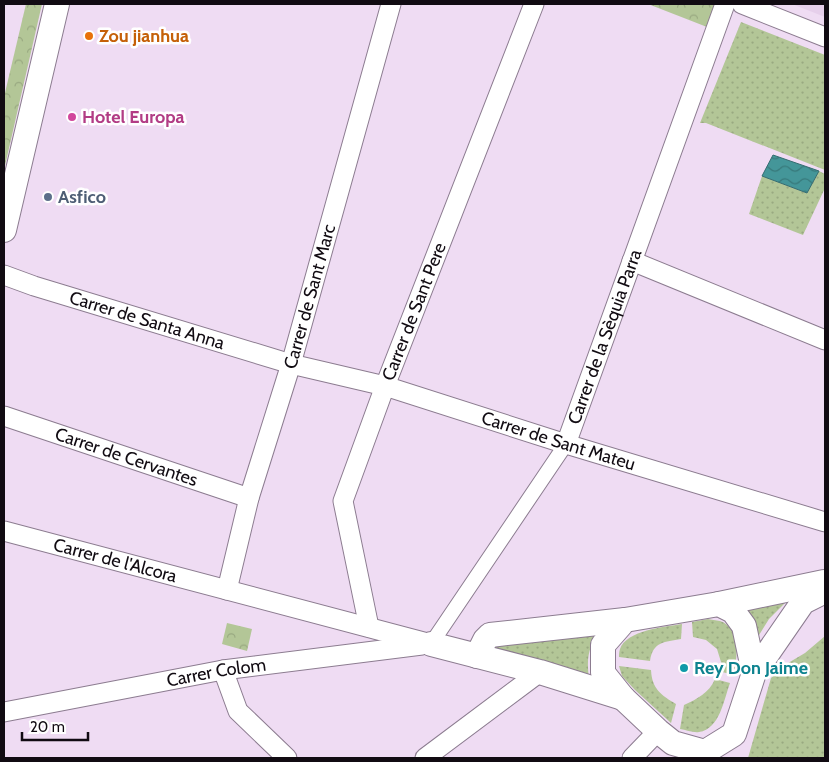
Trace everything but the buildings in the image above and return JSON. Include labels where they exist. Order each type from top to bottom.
[{"type":"street","points":[[4,230],[57,4]]},
{"type":"street","name":"Carrer de Sant Marc","points":[[227,590],[249,498],[291,364],[391,4]]},
{"type":"street","name":"Carrer de Sant Pere","points":[[369,627],[344,501],[385,386],[534,4]]},
{"type":"street","points":[[742,4],[825,37]]},
{"type":"street","name":"Carrer de la Sèquia Parra","points":[[431,644],[566,444],[723,11]]},
{"type":"street","points":[[632,261],[825,340]]},
{"type":"street","name":"Carrer de Santa Anna","points":[[4,275],[44,289],[291,364]]},
{"type":"street","name":"Carrer de Sant Mateu","points":[[291,364],[385,386],[566,444],[825,522]]},
{"type":"street","name":"Carrer de Cervantes","points":[[4,416],[249,498]]},
{"type":"street","name":"Carrer de l'Alcora","points":[[4,531],[431,644]]},
{"type":"street","points":[[477,656],[484,640],[490,635],[624,620],[719,604],[825,581]]},
{"type":"street","points":[[727,758],[754,673],[803,602],[825,591]]},
{"type":"street","points":[[719,604],[732,611],[744,626],[754,673]]},
{"type":"street","points":[[624,620],[603,645],[603,673],[623,698],[672,744],[705,752],[734,734]]},
{"type":"street","points":[[431,644],[540,672],[623,698]]},
{"type":"street","name":"Carrer Colom","points":[[4,712],[223,670],[431,644]]},
{"type":"street","points":[[223,670],[238,711],[287,758]]},
{"type":"street","points":[[425,758],[540,672]]},
{"type":"street","points":[[632,758],[672,744]]},
{"type":"shaded area","points":[[792,4],[825,4],[825,17]]},
{"type":"green space","points":[[26,4],[42,4],[4,170],[4,97]]},
{"type":"green space","points":[[648,4],[715,4],[715,10],[707,27]]},
{"type":"green space","points":[[741,22],[825,55],[825,170],[706,123],[700,123]]},
{"type":"green space","points":[[819,171],[825,174],[825,188],[803,235],[749,214],[762,176],[807,193]]},
{"type":"green space","points":[[796,592],[769,619],[756,640],[737,604]]},
{"type":"green space","points":[[708,619],[720,621],[732,630],[737,652],[733,675],[719,671],[721,662],[717,649],[706,640],[693,637],[692,622]]},
{"type":"green space","points":[[227,623],[252,629],[247,651],[222,644]]},
{"type":"green space","points":[[682,624],[681,639],[665,642],[657,646],[650,661],[619,657],[620,649],[630,638],[647,630]]},
{"type":"green space","points":[[601,626],[589,652],[589,679],[488,645]]},
{"type":"green space","points":[[825,636],[825,758],[748,758],[771,678],[783,666],[805,653]]},
{"type":"green space","points":[[619,666],[651,670],[655,687],[666,698],[676,704],[671,723],[622,676]]},
{"type":"green space","points":[[715,679],[730,683],[720,712],[712,725],[706,730],[699,732],[680,729],[684,705],[706,692]]},
{"type":"water","points":[[773,155],[819,171],[807,193],[762,176]]},
{"type":"place","name":"Zou jianhua","points":[[89,36]]},
{"type":"place","name":"Hotel Europa","points":[[72,117]]},
{"type":"place","name":"Asfico","points":[[48,197]]},
{"type":"place","name":"Rey Don Jaime","points":[[684,668]]}]
